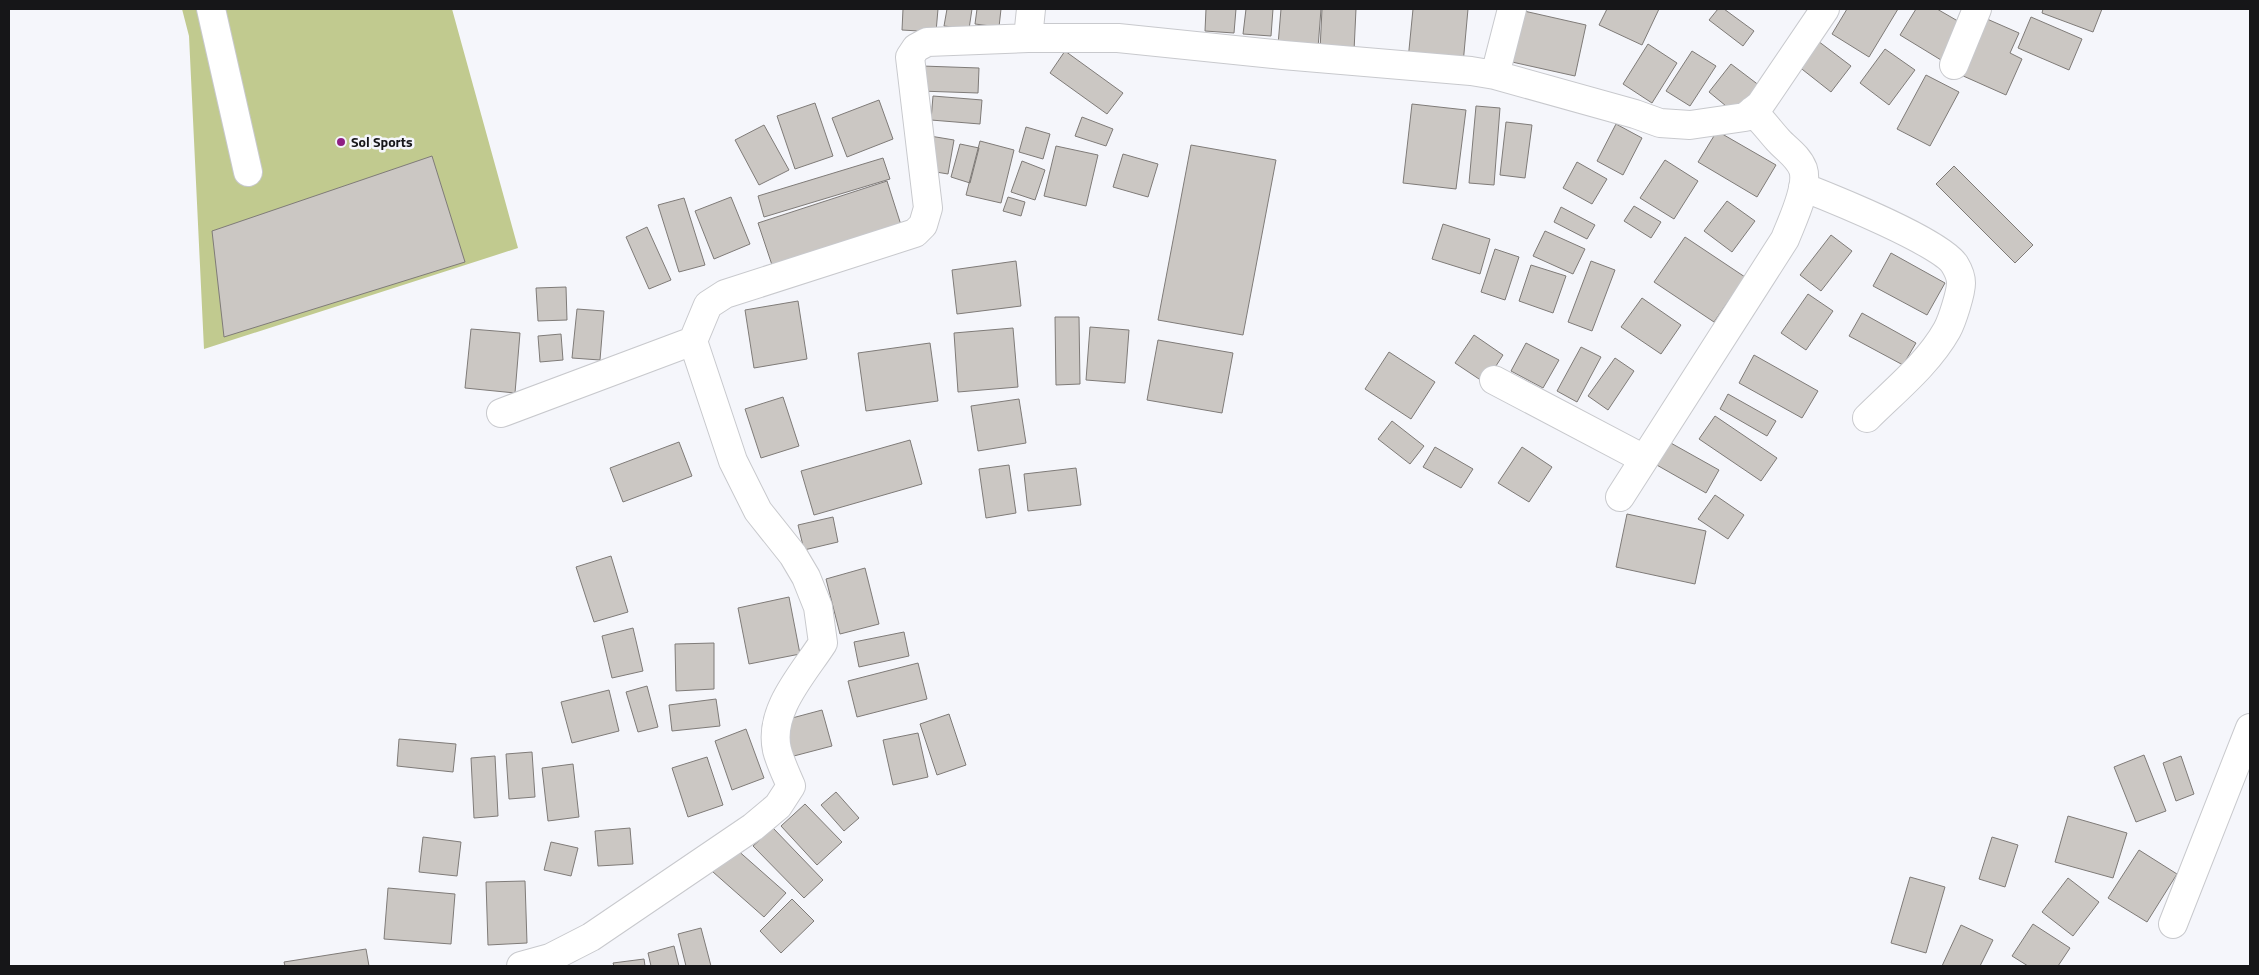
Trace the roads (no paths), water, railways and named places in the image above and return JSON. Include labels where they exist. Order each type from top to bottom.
[{"type":"street","points":[[211,9],[248,172]]},
{"type":"street","points":[[1028,38],[1032,9]]},
{"type":"street","points":[[1495,74],[1512,9]]},
{"type":"street","points":[[521,966],[550,958],[591,937],[753,827],[778,806],[791,786],[777,749],[776,722],[784,702],[824,643],[818,607],[806,577],[793,556],[758,512],[732,461],[693,341],[708,305],[725,294],[915,233],[923,225],[928,208],[910,57],[916,48],[927,42],[1028,38],[1118,38],[1283,55],[1471,70],[1495,74],[1635,114],[1660,123],[1690,125],[1745,117],[1760,106],[1825,9]]},
{"type":"street","points":[[1954,65],[1977,9]]},
{"type":"street","points":[[1620,497],[1785,239],[1803,187],[1803,168],[1789,149],[1778,141],[1767,125],[1752,111]]},
{"type":"street","points":[[1803,187],[1917,237],[1949,258],[1954,263],[1959,276],[1960,288],[1947,330],[1928,356],[1867,418]]},
{"type":"street","points":[[501,413],[693,341]]},
{"type":"street","points":[[1494,380],[1644,459]]},
{"type":"street","points":[[2173,924],[2250,728]]},
{"type":"place","name":"Sol Sports","points":[[341,142]]}]
